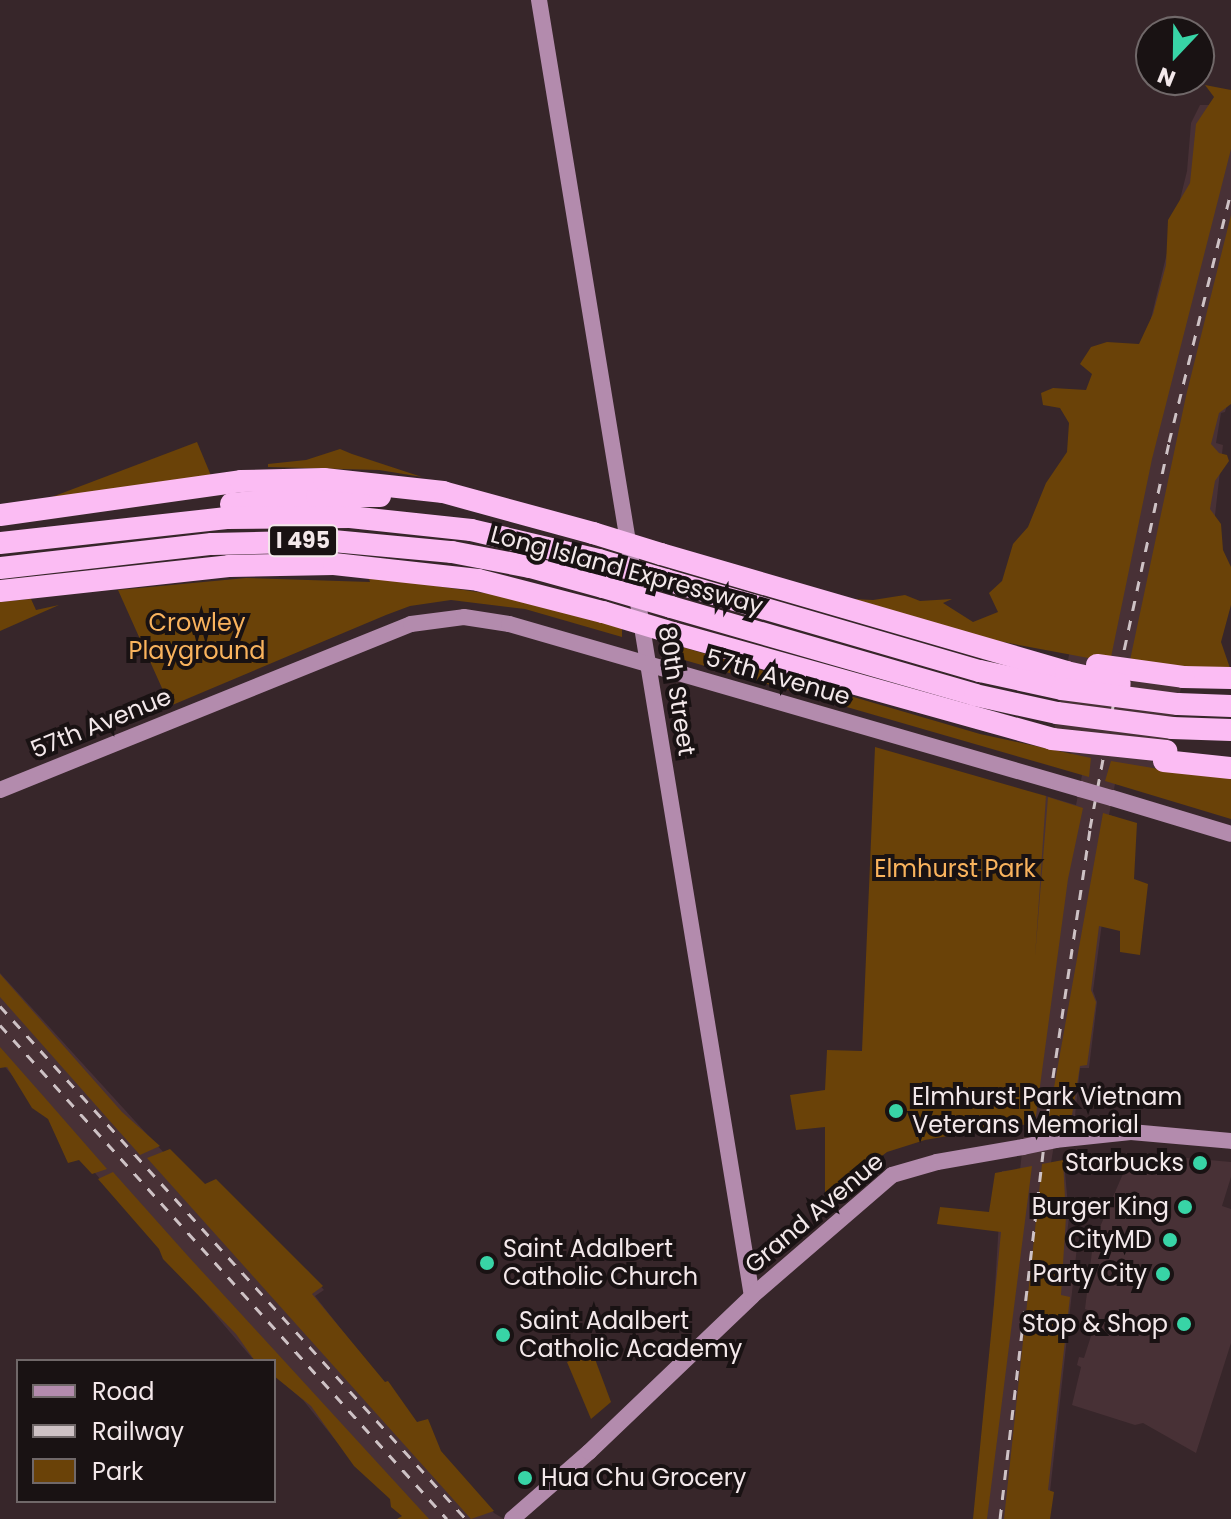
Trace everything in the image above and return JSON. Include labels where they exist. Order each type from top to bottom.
[{"type":"highway","points":[[0,515],[221,484],[282,479],[384,483],[443,492],[593,533],[1065,674],[1181,691],[1231,693]]},
{"type":"highway","points":[[106,531],[182,509],[317,496],[383,496],[493,505]]},
{"type":"highway","name":"Long Island Expressway","points":[[0,543],[227,518],[350,517],[471,530],[599,560],[980,671],[1065,674]]},
{"type":"highway","name":"Long Island Expressway","points":[[0,568],[212,544],[333,541],[452,552],[530,567],[975,695],[1057,713],[1172,728],[1231,730]]},
{"type":"highway","points":[[0,591],[229,566],[347,564],[478,580],[603,612],[1052,739],[1231,768]]},
{"type":"highway","points":[[1181,691],[1231,678]]},
{"type":"highway","points":[[1181,691],[1231,706]]},
{"type":"highway","points":[[1165,756],[1231,754]]},
{"type":"street","name":"80th Street","points":[[539,0],[752,1296]]},
{"type":"street","name":"57th Avenue","points":[[0,790],[386,633],[437,618],[464,617],[509,624],[1231,834]]},
{"type":"street","name":"Grand Avenue","points":[[512,1519],[589,1452],[752,1296],[892,1175],[937,1162],[1055,1140],[1131,1132],[1230,1139]]},
{"type":"shaded area","points":[[1231,91],[1231,391],[1225,412],[1221,413],[1216,443],[1223,445],[1209,568],[1164,761],[1130,787],[1115,784],[1109,815],[1116,817],[1093,991],[1097,1002],[1089,1068],[1080,1068],[1075,1116],[1058,1120],[1051,1163],[1064,1161],[1069,1217],[1066,1243],[1077,1247],[1047,1519],[981,1519],[1002,1171],[1020,1170],[1025,1125],[1006,1126],[1022,1055],[1037,917],[1043,806],[1046,796],[1076,805],[1082,775],[1073,755],[1052,739],[1070,650],[1187,171],[1191,123],[1200,105],[1215,105]]},
{"type":"shaded area","points":[[0,973],[166,1155],[308,1271],[324,1290],[315,1296],[442,1457],[494,1513],[504,1519],[417,1519],[358,1468],[303,1400],[276,1377],[276,1359],[252,1358],[0,1061]]},
{"type":"shaded area","points":[[1132,1153],[1231,1162],[1231,1177],[1222,1206],[1231,1209],[1231,1343],[1196,1453],[1143,1423],[1135,1425],[1072,1405],[1081,1367],[1077,1365],[1079,1357],[1084,1358],[1098,1314],[1085,1309],[1093,1243]]},
{"type":"green space","points":[[1215,87],[1231,90],[1231,149],[1152,459],[1110,662],[987,639],[853,599],[873,600],[905,595],[920,601],[952,599],[943,603],[973,622],[998,612],[989,593],[1002,581],[1013,544],[1028,527],[1046,483],[1067,452],[1069,423],[1060,408],[1043,405],[1041,393],[1053,388],[1086,390],[1092,374],[1080,364],[1091,347],[1107,342],[1139,344],[1153,314],[1166,265],[1168,220],[1190,183],[1196,124],[1214,97]]},
{"type":"green space","points":[[1231,215],[1231,404],[1219,413],[1211,444],[1219,453],[1227,455],[1229,461],[1215,481],[1210,509],[1221,524],[1223,550],[1231,567],[1231,605],[1221,642],[1231,671],[1129,665],[1186,396]]},
{"type":"green space","points":[[197,442],[212,478],[44,500]]},
{"type":"green space","points":[[340,449],[422,477],[379,470],[268,467],[268,464],[306,460]]},
{"type":"green space","name":"Crowley Playground","points":[[368,576],[498,595],[550,607],[622,628],[622,637],[525,609],[451,600],[410,606],[170,706],[118,590],[246,578],[370,582]]},
{"type":"green space","points":[[31,599],[36,610],[59,605],[0,631],[0,602]]},
{"type":"green space","points":[[665,642],[980,734],[1091,758],[1089,777],[667,655]]},
{"type":"green space","name":"Elmhurst Park","points":[[875,747],[1046,796],[1035,957],[1048,797],[1083,808],[1068,879],[1035,1123],[1008,1127],[1007,1123],[1006,1126],[925,1140],[887,1152],[825,1200],[825,1127],[796,1130],[790,1095],[825,1090],[827,1050],[862,1051]]},
{"type":"green space","points":[[1111,761],[1171,771],[1231,776],[1231,819],[1105,781]]},
{"type":"green space","points":[[1103,813],[1137,823],[1134,879],[1148,884],[1140,955],[1120,952],[1120,931],[1099,926],[1091,990],[1096,1002],[1087,1065],[1080,1066],[1072,1115],[1048,1121]]},
{"type":"green space","points":[[0,974],[122,1112],[160,1146],[140,1155],[0,997]]},
{"type":"green space","points":[[0,1047],[107,1169],[92,1174],[79,1160],[68,1163],[48,1119],[32,1108],[7,1067],[0,1068]]},
{"type":"green space","points":[[170,1149],[205,1184],[216,1179],[323,1286],[312,1294],[385,1382],[388,1381],[417,1422],[428,1419],[441,1451],[494,1511],[471,1519],[147,1158]]},
{"type":"green space","points":[[1063,1160],[1066,1217],[1061,1295],[1070,1297],[1048,1490],[1054,1492],[1050,1519],[1004,1519],[1042,1164]]},
{"type":"green space","points":[[1032,1166],[987,1519],[973,1519],[1001,1232],[937,1224],[940,1207],[989,1212],[995,1173]]},
{"type":"green space","points":[[113,1172],[429,1519],[397,1519],[402,1516],[391,1507],[390,1499],[354,1466],[311,1406],[276,1378],[276,1359],[254,1359],[236,1334],[163,1259],[159,1249],[98,1179]]},
{"type":"green space","points":[[592,1351],[611,1402],[591,1419],[567,1362]]},
{"type":"railway","points":[[1000,1519],[1047,1117],[1090,828],[1120,669],[1169,442],[1231,191]]},
{"type":"railway","points":[[0,1006],[466,1519]]},
{"type":"railway","points":[[0,1025],[447,1519]]},
{"type":"place","name":"Elmhurst Park Vietnam Veterans Memorial","points":[[896,1111]]},
{"type":"place","name":"Starbucks","points":[[1200,1163]]},
{"type":"place","name":"Burger King","points":[[1185,1207]]},
{"type":"place","name":"CityMD","points":[[1170,1240]]},
{"type":"place","name":"Saint Adalbert Catholic Church","points":[[487,1263]]},
{"type":"place","name":"Party City","points":[[1163,1274]]},
{"type":"place","name":"Stop & Shop","points":[[1184,1324]]},
{"type":"place","name":"Saint Adalbert Catholic Academy","points":[[503,1335]]},
{"type":"place","name":"Hua Chu Grocery","points":[[525,1478]]}]
